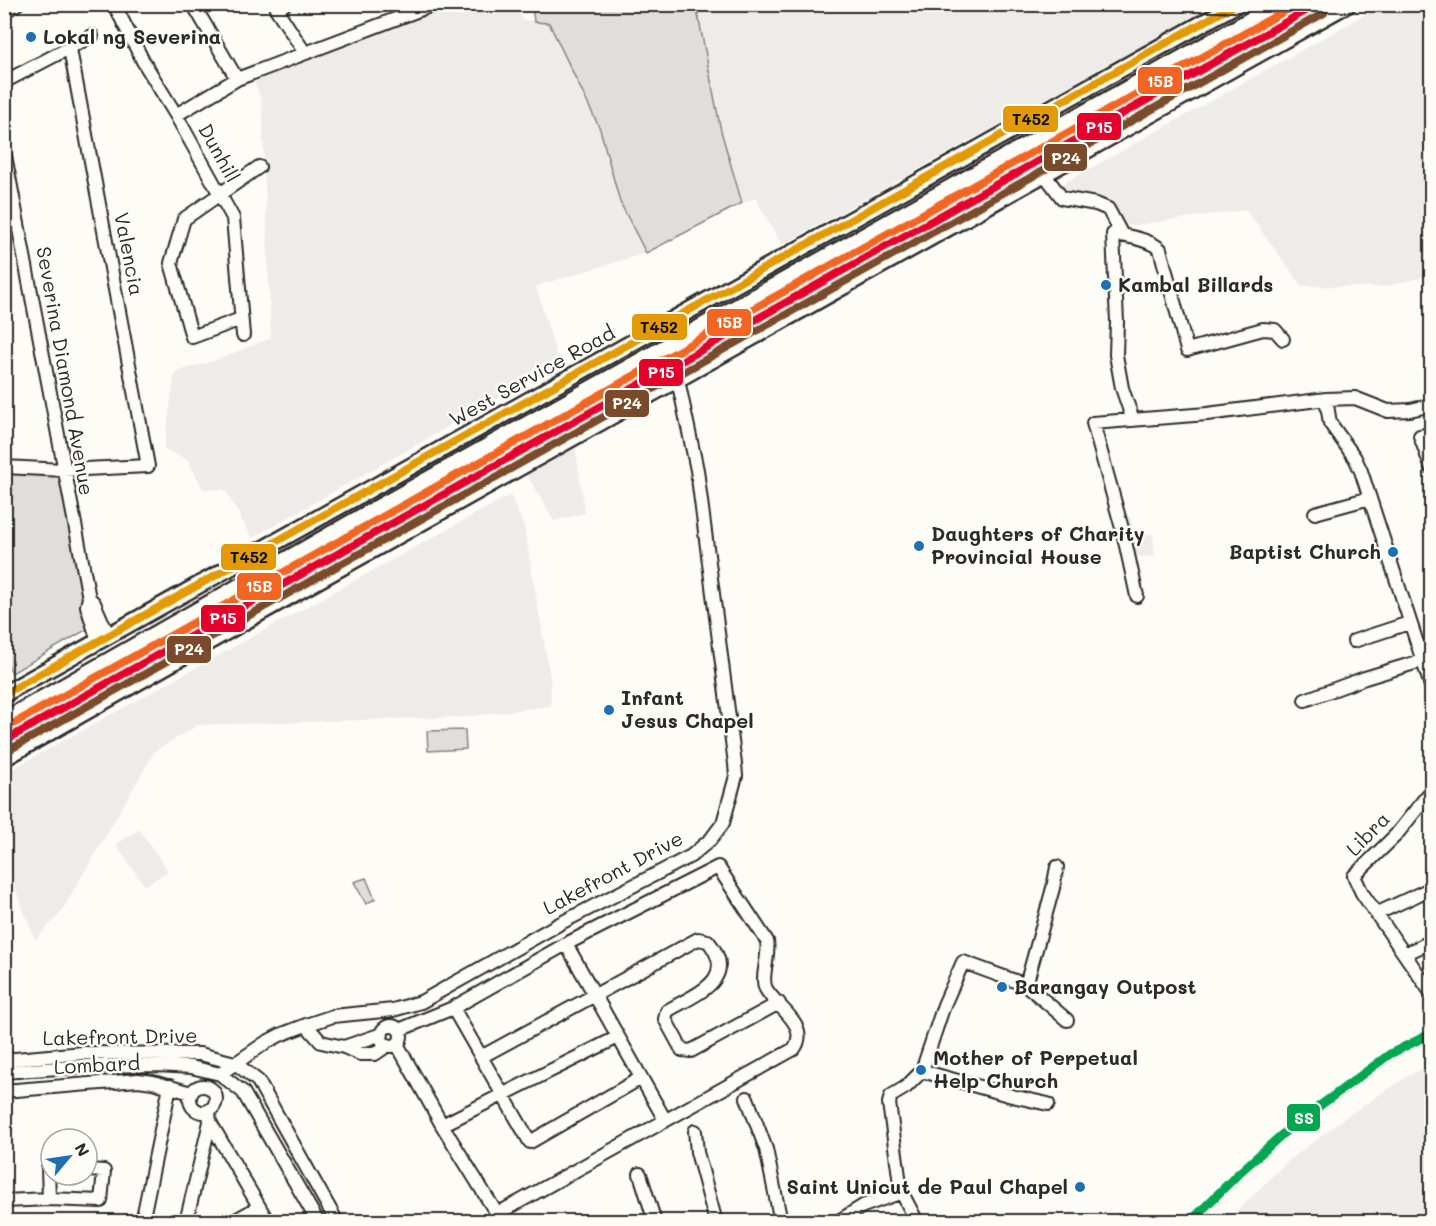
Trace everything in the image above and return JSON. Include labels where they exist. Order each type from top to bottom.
[{"type":"highway","points":[[4,709],[1264,4]]},
{"type":"highway","points":[[4,721],[381,506],[1280,4]]},
{"type":"highway","points":[[4,734],[1305,4]]},
{"type":"highway","points":[[4,741],[1319,4]]},
{"type":"main road","name":"West Service Road","points":[[4,694],[1237,4]]},
{"type":"main road","points":[[4,758],[1348,4]]},
{"type":"street","points":[[4,12],[17,4]]},
{"type":"street","name":"Dunhill","points":[[114,4],[143,61],[176,115],[232,218],[243,335]]},
{"type":"street","points":[[193,4],[237,80]]},
{"type":"street","points":[[285,4],[277,10],[305,53]]},
{"type":"street","points":[[176,115],[237,80],[435,4]]},
{"type":"street","points":[[4,82],[92,36]]},
{"type":"street","name":"Valencia","points":[[64,470],[148,466],[70,49]]},
{"type":"street","name":"Severina Diamond Avenue","points":[[4,150],[89,598],[94,603],[103,638]]},
{"type":"street","points":[[241,319],[192,337],[171,263],[184,219],[260,167]]},
{"type":"street","points":[[1044,174],[1062,198],[1096,204],[1108,209],[1122,235]]},
{"type":"street","points":[[1132,420],[1122,388],[1116,355],[1113,234],[1147,242],[1160,249],[1187,350],[1263,329],[1275,330],[1283,339]]},
{"type":"street","name":"Lakefront Drive","points":[[220,1074],[280,1035],[306,1025],[333,1016],[393,1010],[421,1002],[559,924],[691,856],[711,840],[723,822],[736,776],[735,764],[697,470],[678,380]]},
{"type":"street","points":[[1137,596],[1123,532],[1093,423],[1207,414],[1326,399],[1355,398],[1388,411],[1410,410],[1431,405]]},
{"type":"street","points":[[1326,399],[1330,423],[1361,471],[1431,689]]},
{"type":"street","points":[[1426,435],[1431,469]]},
{"type":"street","points":[[4,467],[64,470]]},
{"type":"street","points":[[1315,513],[1370,498]]},
{"type":"street","points":[[1354,640],[1409,623]]},
{"type":"street","points":[[1305,700],[1421,661]]},
{"type":"street","name":"Libra","points":[[1431,794],[1396,835],[1354,876],[1362,893],[1378,913],[1431,994]]},
{"type":"street","points":[[344,1047],[389,1041],[401,1037],[399,1030],[391,1026],[385,1029],[389,1041],[497,1214],[794,1049],[799,1042],[799,1033],[787,1011],[766,990],[764,983],[767,941],[718,867],[566,944],[453,1008],[399,1030]]},
{"type":"street","points":[[1026,985],[1057,867]]},
{"type":"street","points":[[1378,913],[1431,888]]},
{"type":"street","points":[[481,1057],[698,939],[708,941],[716,950],[718,973],[715,982],[665,1014],[665,1019],[682,1050],[691,1051],[779,1003]]},
{"type":"street","points":[[1405,954],[1431,941]]},
{"type":"street","points":[[566,944],[665,1120]]},
{"type":"street","points":[[917,1221],[902,1192],[889,1103],[891,1096],[906,1087],[921,1071],[944,1005],[963,962],[1026,985],[1067,1020]]},
{"type":"street","points":[[453,1008],[530,1142],[641,1078]]},
{"type":"street","points":[[306,1025],[321,1042],[344,1047],[360,1054],[375,1054],[389,1041]]},
{"type":"street","points":[[442,1125],[618,1037]]},
{"type":"street","name":"Lakefront Drive","points":[[4,1060],[83,1053],[200,1054],[236,1064],[258,1081],[337,1221]]},
{"type":"street","name":"Lakefront Drive","points":[[4,1072],[111,1065],[158,1065],[191,1066],[220,1074],[243,1092],[318,1221]]},
{"type":"street","points":[[921,1071],[1048,1104]]},
{"type":"street","name":"Lombard","points":[[4,1091],[138,1080],[191,1093]]},
{"type":"street","points":[[142,1221],[170,1086]]},
{"type":"street","points":[[186,1221],[209,1116],[216,1100],[214,1091],[202,1086],[191,1093],[190,1101],[193,1108],[209,1116],[268,1221]]},
{"type":"street","points":[[747,1098],[766,1149],[781,1221]]},
{"type":"street","points":[[695,1131],[697,1152],[716,1221]]},
{"type":"street","points":[[4,1201],[49,1199],[101,1201],[104,1171],[99,1171]]},
{"type":"street","points":[[640,1174],[655,1221]]},
{"type":"street","points":[[49,1187],[49,1199]]},
{"type":"street","points":[[837,1221],[863,1206],[902,1192]]},
{"type":"street","points":[[232,1221],[259,1207]]},
{"type":"shaded area","points":[[457,5],[516,5],[523,20],[549,22],[600,129],[620,202],[646,253],[536,286],[559,364],[252,538],[225,490],[203,489],[188,460],[164,449],[175,372],[214,361],[271,338],[262,101],[253,79]]},
{"type":"shaded area","points":[[532,5],[696,5],[721,131],[742,203],[646,253],[620,202],[600,129],[549,23],[534,22]]},
{"type":"shaded area","points":[[696,5],[1214,5],[782,245],[755,198],[742,203],[721,131]]},
{"type":"shaded area","points":[[1382,5],[1431,5],[1431,275],[1384,287],[1302,286],[1246,210],[1119,227],[1113,210],[1059,186]]},
{"type":"shaded area","points":[[575,445],[585,513],[554,521],[525,472]]},
{"type":"shaded area","points":[[4,472],[60,476],[91,627],[12,673],[4,657]]},
{"type":"shaded area","points":[[510,495],[524,526],[550,677],[551,706],[464,717],[198,725],[155,751],[60,914],[35,940],[7,867],[5,867],[5,773]]},
{"type":"shaded area","points":[[1130,516],[1134,535],[1153,534],[1155,556],[1129,557],[1121,518]]},
{"type":"shaded area","points":[[465,730],[466,749],[428,751],[427,731]]},
{"type":"shaded area","points":[[139,829],[168,871],[145,886],[116,845]]},
{"type":"shaded area","points":[[366,878],[375,899],[366,904],[354,882]]},
{"type":"shaded area","points":[[1431,1064],[1431,1221],[1227,1221],[1287,1162],[1346,1117],[1405,1078]]},
{"type":"transit line","name":"T452","points":[[4,694],[1236,4]]},
{"type":"transit line","name":"15B","points":[[4,729],[1297,4]]},
{"type":"transit line","name":"P15","points":[[4,741],[1318,4]]},
{"type":"transit line","name":"P24","points":[[9,750],[1324,13]]},
{"type":"transit line","name":"SS","points":[[1190,1222],[1239,1173],[1287,1130],[1390,1054],[1432,1033]]},
{"type":"place","name":"Lokal ng Severina","points":[[31,37]]},
{"type":"place","name":"Kambal Billards","points":[[1106,285]]},
{"type":"place","name":"Daughters of Charity Provincial House","points":[[919,546]]},
{"type":"place","name":"Baptist Church","points":[[1393,552]]},
{"type":"place","name":"Infant Jesus Chapel","points":[[609,710]]},
{"type":"place","name":"Barangay Outpost","points":[[1002,987]]},
{"type":"place","name":"Mother of Perpetual Help Church","points":[[921,1070]]},
{"type":"place","name":"Saint Unicut de Paul Chapel","points":[[1080,1187]]}]
